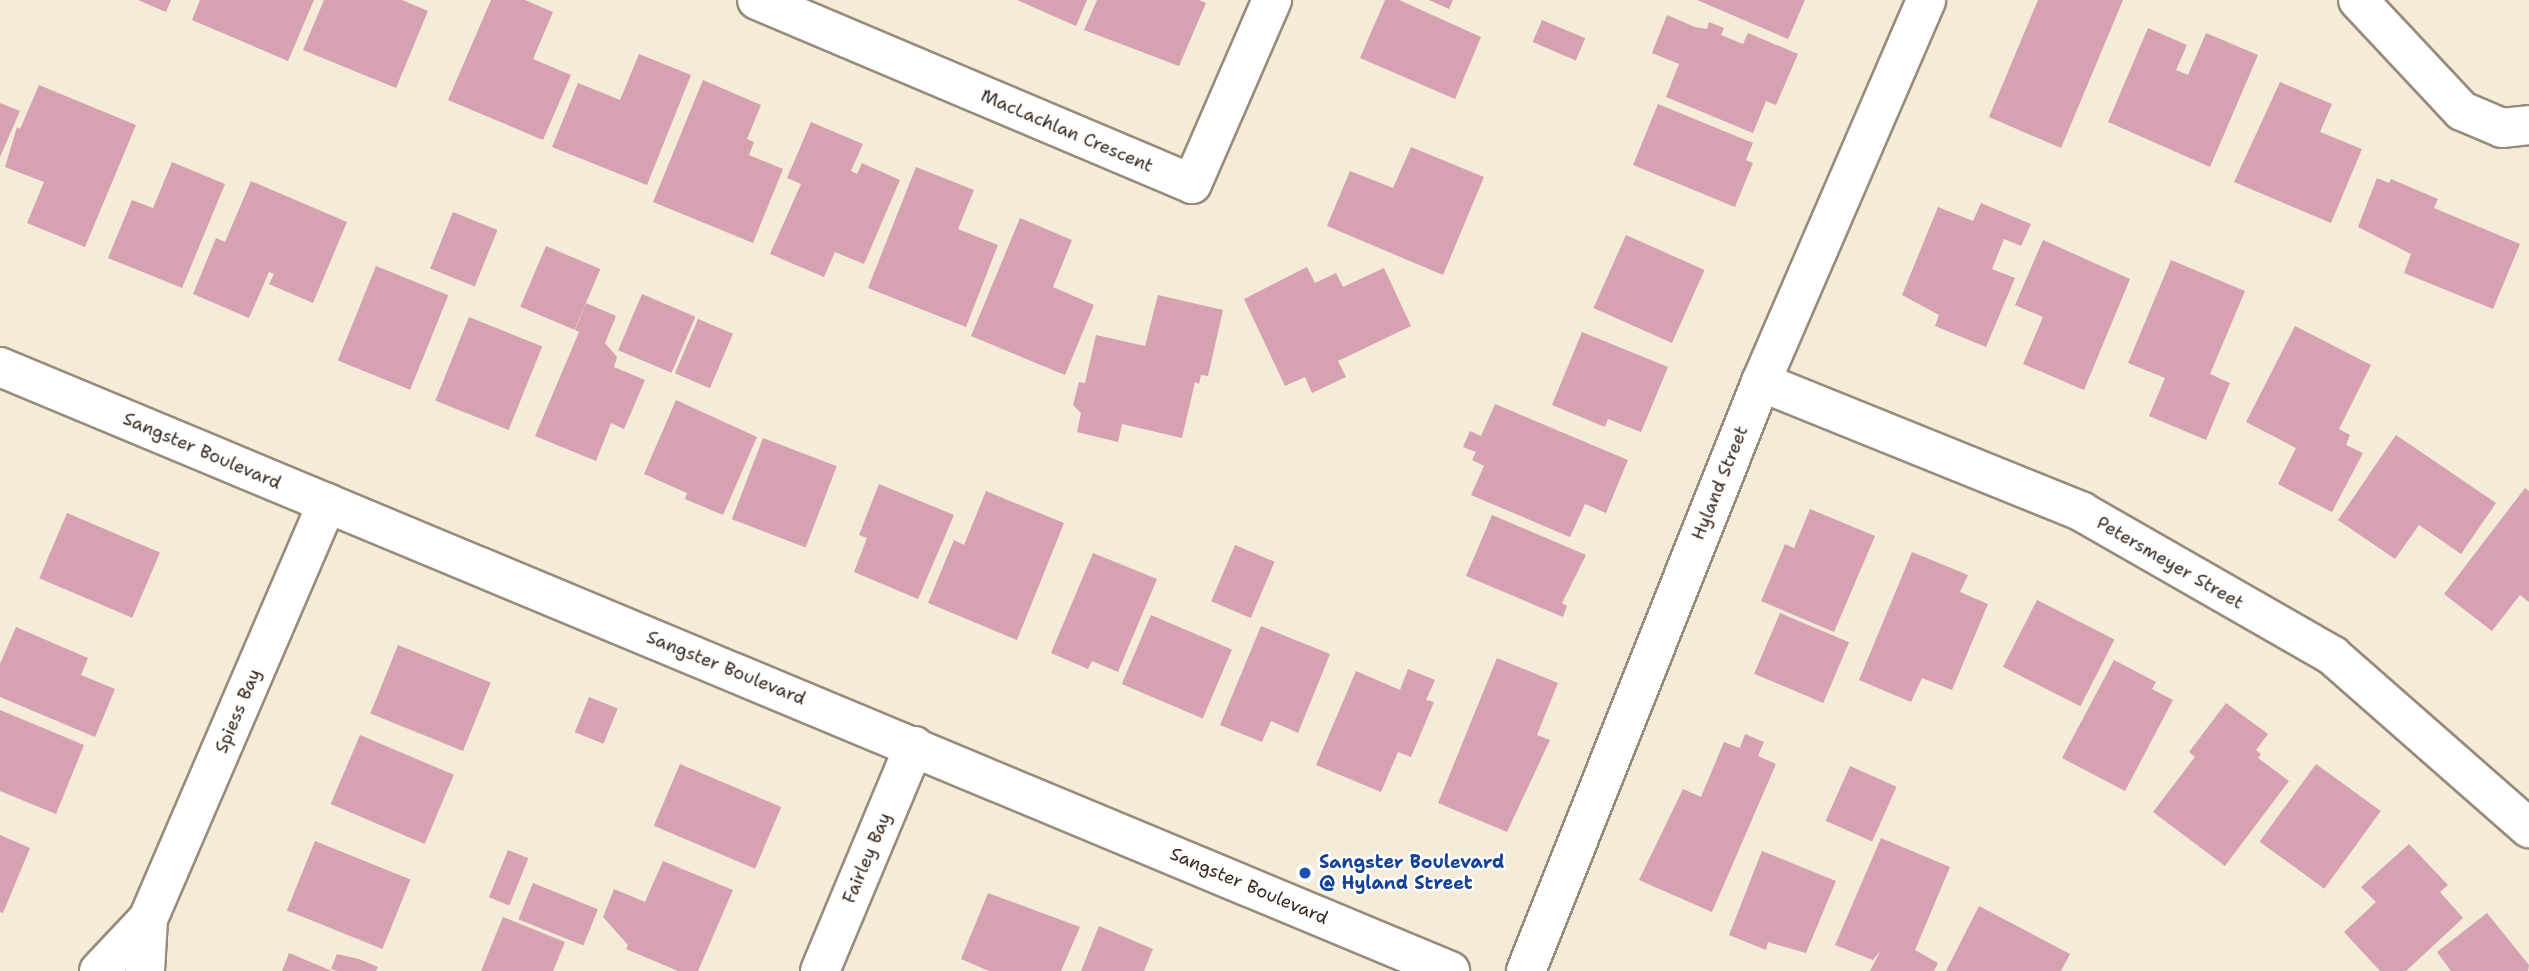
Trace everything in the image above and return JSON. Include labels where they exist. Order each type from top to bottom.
[{"type":"street","name":"MacLachlan Crescent","points":[[757,0],[1192,184],[1272,0]]},
{"type":"street","name":"Hyland Street","points":[[1526,971],[1761,382],[1926,0]]},
{"type":"street","points":[[2358,0],[2462,111],[2502,128],[2529,125]]},
{"type":"street","name":"Sangster Boulevard","points":[[0,367],[1450,971]]},
{"type":"street","name":"Petersmeyer Street","points":[[1761,382],[2082,512],[2309,642],[2333,656],[2529,828]]},
{"type":"street","name":"Spiess Bay","points":[[145,971],[148,919],[327,503]]},
{"type":"street","name":"Fairley Bay","points":[[820,971],[914,746]]},
{"type":"street","name":"Spiess Bay","points":[[99,971],[148,919]]},
{"type":"building","points":[[138,0],[171,0],[166,12]]},
{"type":"building","points":[[200,0],[314,0],[288,61],[192,20]]},
{"type":"building","points":[[324,0],[402,0],[428,11],[396,88],[303,50]]},
{"type":"building","points":[[491,0],[525,0],[553,12],[533,59],[571,75],[543,140],[448,100]]},
{"type":"building","points":[[1017,0],[1087,0],[1076,26]]},
{"type":"building","points":[[1097,0],[1199,0],[1206,3],[1179,66],[1084,30]]},
{"type":"building","points":[[1385,0],[1399,0],[1481,37],[1455,99],[1360,58]]},
{"type":"building","points":[[1429,0],[1453,0],[1449,9]]},
{"type":"building","points":[[1697,0],[1805,0],[1788,39]]},
{"type":"building","points":[[2038,0],[2123,0],[2061,148],[1989,117]]},
{"type":"building","points":[[1667,15],[1707,29],[1709,22],[1724,28],[1721,35],[1743,44],[1748,33],[1798,54],[1776,105],[1766,101],[1753,133],[1666,97],[1679,64],[1652,53]]},
{"type":"building","points":[[1542,20],[1585,38],[1576,60],[1533,42]]},
{"type":"building","points":[[2148,28],[2187,45],[2176,70],[2188,75],[2206,33],[2258,55],[2210,167],[2108,122]]},
{"type":"building","points":[[639,54],[691,75],[647,185],[552,147],[578,83],[620,100]]},
{"type":"building","points":[[703,80],[761,105],[747,139],[754,142],[749,155],[783,169],[753,243],[653,202]]},
{"type":"building","points":[[2280,82],[2332,104],[2320,132],[2362,149],[2331,223],[2234,182]]},
{"type":"building","points":[[39,85],[136,125],[85,247],[27,223],[44,182],[5,167],[17,127],[20,129]]},
{"type":"building","points":[[0,103],[20,111],[0,157]]},
{"type":"building","points":[[1658,104],[1753,143],[1746,160],[1753,163],[1735,207],[1633,165]]},
{"type":"building","points":[[811,122],[863,144],[851,171],[857,174],[862,163],[900,180],[864,264],[835,252],[824,277],[770,254],[801,184],[787,178]]},
{"type":"building","points":[[1411,147],[1484,177],[1443,275],[1327,226],[1350,171],[1393,188]]},
{"type":"building","points":[[172,162],[225,184],[182,288],[108,258],[132,200],[153,208]]},
{"type":"building","points":[[916,167],[974,190],[958,229],[998,245],[966,327],[868,288]]},
{"type":"building","points":[[2377,178],[2389,183],[2391,179],[2438,199],[2434,208],[2520,244],[2493,309],[2404,273],[2411,254],[2358,227]]},
{"type":"building","points":[[251,181],[347,222],[313,303],[269,284],[274,274],[269,272],[249,318],[193,294],[216,238],[225,242]]},
{"type":"building","points":[[1981,203],[2031,224],[2021,246],[2004,239],[1992,269],[2015,278],[1986,347],[1935,326],[1939,315],[1902,295],[1938,207],[1973,221]]},
{"type":"building","points":[[453,212],[498,230],[475,287],[430,269]]},
{"type":"building","points":[[1020,218],[1072,240],[1053,287],[1094,305],[1065,375],[971,336]]},
{"type":"building","points":[[1626,235],[1705,270],[1672,343],[1593,308]]},
{"type":"building","points":[[2043,240],[2130,279],[2084,390],[2023,364],[2043,317],[2015,305]]},
{"type":"building","points":[[546,246],[600,269],[575,330],[520,307]]},
{"type":"building","points":[[2171,260],[2245,291],[2210,374],[2230,383],[2206,440],[2149,416],[2165,378],[2128,363]]},
{"type":"building","points":[[376,266],[448,295],[410,390],[338,361]]},
{"type":"building","points":[[1307,267],[1315,283],[1336,273],[1343,287],[1384,268],[1411,326],[1338,361],[1346,377],[1312,393],[1305,377],[1285,386],[1244,299]]},
{"type":"building","points":[[642,294],[695,317],[672,373],[618,350]]},
{"type":"building","points":[[1158,295],[1223,310],[1208,376],[1201,375],[1199,384],[1195,382],[1182,438],[1122,424],[1118,442],[1077,432],[1081,413],[1073,405],[1079,382],[1085,383],[1096,335],[1145,346]]},
{"type":"building","points":[[586,303],[616,316],[605,343],[617,357],[614,367],[645,380],[624,429],[611,423],[596,461],[535,436],[579,332],[575,330]]},
{"type":"building","points":[[469,317],[542,347],[509,430],[435,400]]},
{"type":"building","points":[[698,319],[733,334],[710,388],[675,373]]},
{"type":"building","points":[[2295,326],[2371,365],[2339,429],[2350,435],[2346,445],[2363,453],[2332,512],[2278,484],[2296,448],[2246,422]]},
{"type":"building","points":[[1582,332],[1668,367],[1641,432],[1608,419],[1605,427],[1552,405]]},
{"type":"building","points":[[676,400],[757,437],[723,515],[685,499],[687,493],[644,474]]},
{"type":"building","points":[[1495,404],[1628,460],[1606,513],[1585,504],[1570,537],[1471,495],[1484,466],[1472,460],[1476,452],[1463,447],[1470,431],[1481,436]]},
{"type":"building","points":[[2396,435],[2496,503],[2461,554],[2419,525],[2395,559],[2338,520]]},
{"type":"building","points":[[763,438],[837,466],[806,548],[732,519]]},
{"type":"building","points":[[879,484],[954,515],[918,599],[854,572],[867,538],[859,535]]},
{"type":"building","points":[[2525,488],[2529,491],[2529,602],[2520,595],[2492,631],[2444,594]]},
{"type":"building","points":[[986,491],[1064,523],[1017,640],[928,603],[954,540],[964,545]]},
{"type":"building","points":[[1810,509],[1875,536],[1834,632],[1761,601],[1785,544],[1794,548]]},
{"type":"building","points":[[67,513],[160,552],[132,618],[39,578]]},
{"type":"building","points":[[1492,515],[1586,555],[1562,603],[1567,606],[1563,617],[1466,576]]},
{"type":"building","points":[[1235,545],[1275,562],[1251,618],[1211,601]]},
{"type":"building","points":[[1912,552],[1968,575],[1960,592],[1988,604],[1952,690],[1922,678],[1911,702],[1859,680]]},
{"type":"building","points":[[1093,553],[1157,579],[1118,672],[1092,661],[1088,669],[1051,653]]},
{"type":"building","points":[[2037,600],[2115,639],[2080,706],[2003,667]]},
{"type":"building","points":[[1780,613],[1849,642],[1823,703],[1754,674]]},
{"type":"building","points":[[1151,615],[1232,649],[1203,718],[1122,684]]},
{"type":"building","points":[[1261,626],[1330,654],[1298,733],[1271,721],[1262,742],[1220,725]]},
{"type":"building","points":[[16,627],[88,658],[81,675],[115,689],[95,737],[0,697],[0,664]]},
{"type":"building","points":[[398,645],[491,682],[463,751],[370,714]]},
{"type":"building","points":[[1497,658],[1558,683],[1537,735],[1550,740],[1507,832],[1438,803]]},
{"type":"building","points":[[2114,660],[2156,682],[2152,689],[2173,700],[2125,791],[2062,758]]},
{"type":"building","points":[[1408,669],[1435,680],[1426,700],[1434,702],[1411,757],[1398,752],[1381,792],[1316,765],[1356,671],[1400,690]]},
{"type":"building","points":[[589,697],[618,709],[604,744],[575,732]]},
{"type":"building","points":[[2226,703],[2268,734],[2256,750],[2261,754],[2258,758],[2289,781],[2225,866],[2153,812],[2195,757],[2189,752]]},
{"type":"building","points":[[0,710],[84,745],[56,814],[0,791]]},
{"type":"building","points":[[1745,734],[1764,742],[1758,756],[1776,764],[1712,912],[1639,880],[1683,789],[1701,797],[1724,742],[1740,748]]},
{"type":"building","points":[[360,735],[454,775],[425,844],[331,804]]},
{"type":"building","points":[[680,764],[781,807],[755,869],[654,826]]},
{"type":"building","points":[[2316,764],[2381,811],[2324,889],[2260,842]]},
{"type":"building","points":[[1850,766],[1897,787],[1872,842],[1826,821]]},
{"type":"building","points":[[0,835],[30,848],[3,913],[0,912]]},
{"type":"building","points":[[1881,838],[1950,867],[1915,950],[1938,963],[1934,971],[1870,971],[1881,950],[1873,960],[1835,945]]},
{"type":"building","points":[[315,841],[410,880],[382,949],[287,911]]},
{"type":"building","points":[[2409,844],[2448,885],[2440,892],[2463,918],[2406,971],[2380,971],[2344,932],[2376,902],[2361,887]]},
{"type":"building","points":[[508,850],[528,858],[509,906],[489,897]]},
{"type":"building","points":[[1762,851],[1836,881],[1806,953],[1768,942],[1766,950],[1729,935]]},
{"type":"building","points":[[663,861],[733,890],[698,971],[678,971],[626,949],[628,945],[603,917],[614,889],[645,902]]},
{"type":"building","points":[[533,883],[598,909],[583,945],[518,919]]},
{"type":"building","points":[[988,893],[1080,927],[1061,971],[989,971],[961,959]]},
{"type":"building","points":[[1979,906],[2070,954],[2061,971],[1946,971]]},
{"type":"building","points":[[2487,913],[2529,965],[2528,971],[2451,971],[2437,952]]},
{"type":"building","points":[[503,917],[565,942],[553,971],[481,971]]},
{"type":"building","points":[[1099,926],[1153,949],[1144,971],[1081,971]]},
{"type":"building","points":[[289,953],[332,971],[282,971]]},
{"type":"building","points":[[337,954],[378,967],[376,971],[337,971],[331,969]]},
{"type":"place","name":"Sangster Boulevard @ Hyland Street","points":[[1305,873]]}]
